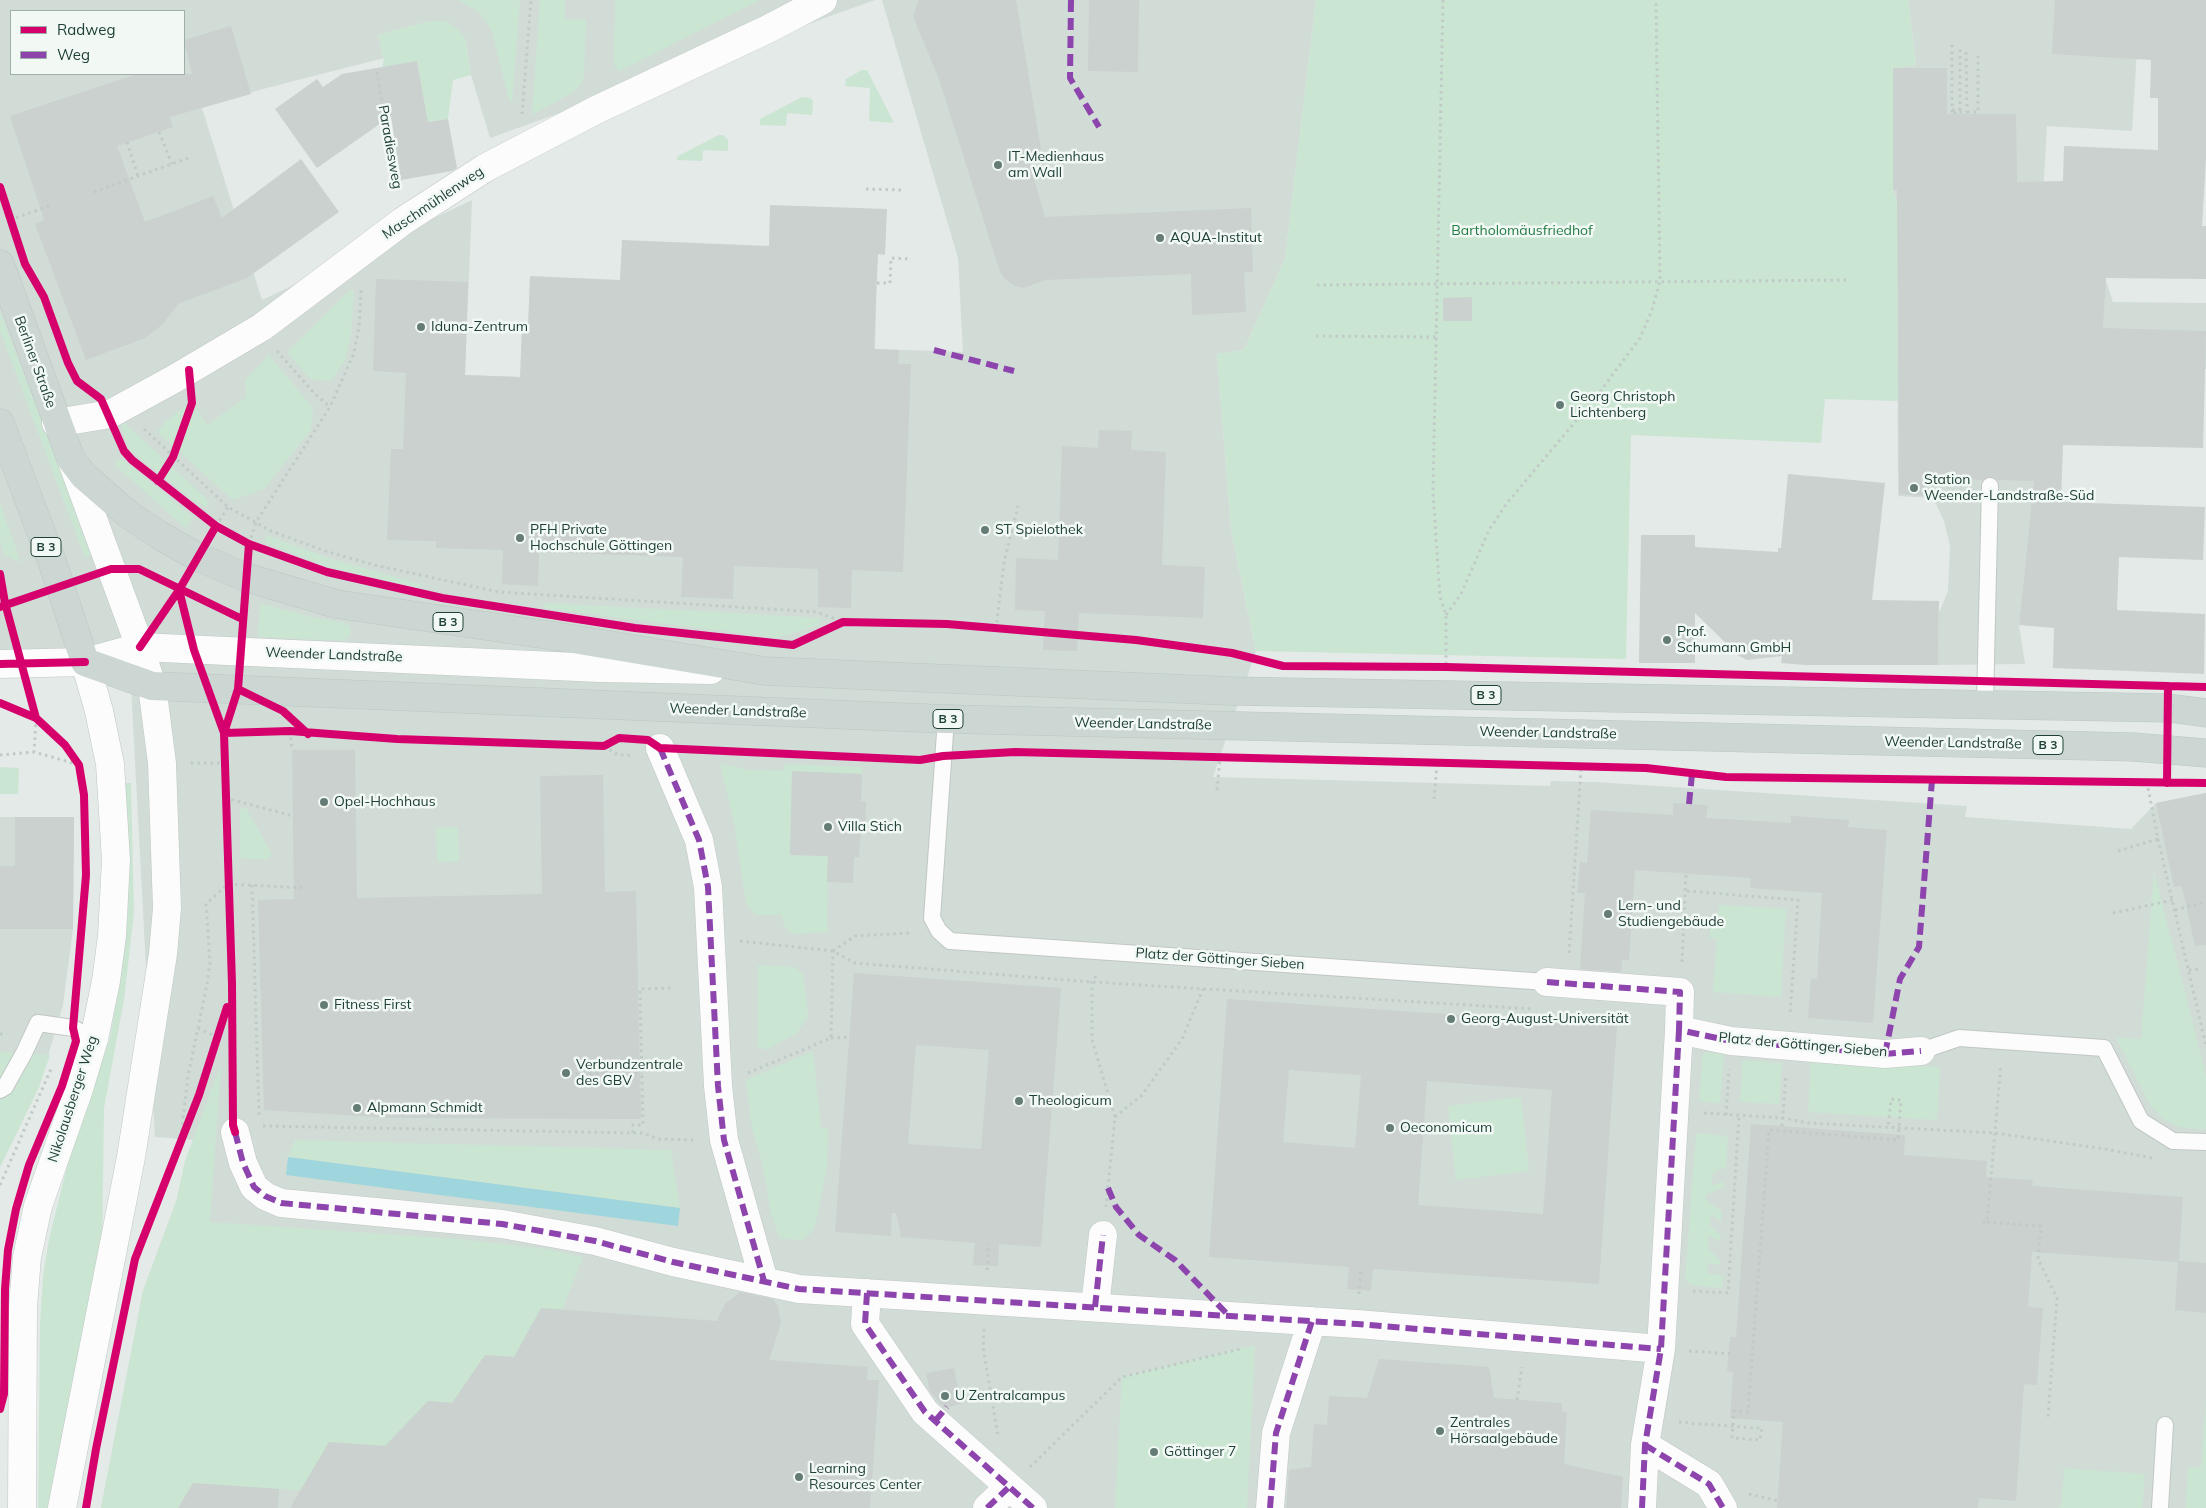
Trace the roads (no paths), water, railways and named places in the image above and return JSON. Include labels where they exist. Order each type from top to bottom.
[{"type":"main road","name":"Berliner Straße","points":[[0,264],[56,423],[71,459],[101,492],[129,515],[198,556],[245,577],[336,604]]},
{"type":"main road","name":"B 3","points":[[2,428],[58,578],[85,662]]},
{"type":"main road","name":"Weender Landstraße","points":[[336,604],[561,637],[765,671],[1231,691],[2169,708],[2206,713]]},
{"type":"main road","name":"Weender Landstraße","points":[[85,662],[152,686],[946,719],[2134,747],[2206,753]]},
{"type":"street","name":"Maschmühlenweg","points":[[56,423],[110,414],[262,327],[403,221],[485,168],[822,0]]},
{"type":"street","name":"Berliner Straße","points":[[71,459],[140,647],[152,686]]},
{"type":"street","name":"Weender Landstraße","points":[[0,664],[85,662],[140,647],[599,668],[765,671]]},
{"type":"street","name":"Nikolausberger Weg","points":[[22,1508],[23,1306],[27,1256],[38,1206],[79,1089],[84,1034],[107,972],[116,860],[110,764],[99,711],[85,662]]},
{"type":"street","points":[[62,1508],[131,1157],[163,954],[167,908],[162,763],[152,686]]},
{"type":"street","points":[[660,748],[699,840],[708,887],[718,1086],[724,1140],[764,1281]]},
{"type":"street","name":"Platz der Göttinger Sieben","points":[[1557,983],[1680,992],[1679,1030],[1731,1041],[1885,1054],[1921,1051]]},
{"type":"street","points":[[1642,1508],[1647,1432],[1662,1349],[1679,1030]]},
{"type":"street","points":[[247,1129],[243,1164],[254,1187],[265,1196],[281,1203],[502,1224],[595,1241],[673,1262],[799,1290],[1095,1306],[1662,1349]]},
{"type":"street","points":[[1095,1306],[1103,1235]]},
{"type":"street","points":[[867,1293],[865,1324],[925,1412],[1008,1488],[1033,1508]]},
{"type":"street","points":[[1270,1508],[1276,1433],[1312,1321]]},
{"type":"street","points":[[1647,1432],[1709,1484],[1723,1508]]},
{"type":"street","points":[[987,1508],[1008,1488]]},
{"type":"lane","points":[[1985,704],[1990,486]]},
{"type":"lane","name":"Platz der Göttinger Sieben","points":[[946,719],[932,918],[940,931],[950,941],[1557,983]]},
{"type":"lane","points":[[0,1090],[5,1086],[24,1053],[38,1023],[84,1034]]},
{"type":"lane","name":"Platz der Göttinger Sieben","points":[[1921,1051],[1959,1038],[2104,1048],[2141,1120],[2174,1141],[2206,1142]]},
{"type":"lane","points":[[2160,1508],[2165,1425]]},
{"type":"water","points":[[288,1157],[680,1208],[678,1226],[286,1175]]},
{"type":"place","name":"IT-Medienhaus am Wall","points":[[998,165]]},
{"type":"place","name":"AQUA-Institut","points":[[1160,238]]},
{"type":"place","name":"Iduna-Zentrum","points":[[421,327]]},
{"type":"place","name":"Georg Christoph Lichtenberg","points":[[1560,405]]},
{"type":"place","name":"Station Weender-Landstraße-Süd","points":[[1914,488]]},
{"type":"place","name":"ST Spielothek","points":[[985,530]]},
{"type":"place","name":"PFH Private Hochschule Göttingen","points":[[520,538]]},
{"type":"place","name":"Prof. Schumann GmbH","points":[[1667,640]]},
{"type":"place","name":"Opel-Hochhaus","points":[[324,802]]},
{"type":"place","name":"Villa Stich","points":[[828,827]]},
{"type":"place","name":"Lern- und Studiengebäude","points":[[1608,914]]},
{"type":"place","name":"Fitness First","points":[[324,1005]]},
{"type":"place","name":"Georg-August-Universität","points":[[1451,1019]]},
{"type":"place","name":"Verbundzentrale des GBV","points":[[566,1073]]},
{"type":"place","name":"Theologicum","points":[[1019,1101]]},
{"type":"place","name":"Alpmann Schmidt","points":[[357,1108]]},
{"type":"place","name":"Oeconomicum","points":[[1390,1128]]},
{"type":"place","name":"U Zentralcampus","points":[[945,1396]]},
{"type":"place","name":"Zentrales Hörsaalgebäude","points":[[1440,1431]]},
{"type":"place","name":"Göttinger 7","points":[[1154,1452]]},
{"type":"place","name":"Learning Resources Center","points":[[799,1477]]},
{"type":"park label","name":"Bartholomäusfriedhof","points":[[1522,231]]}]
